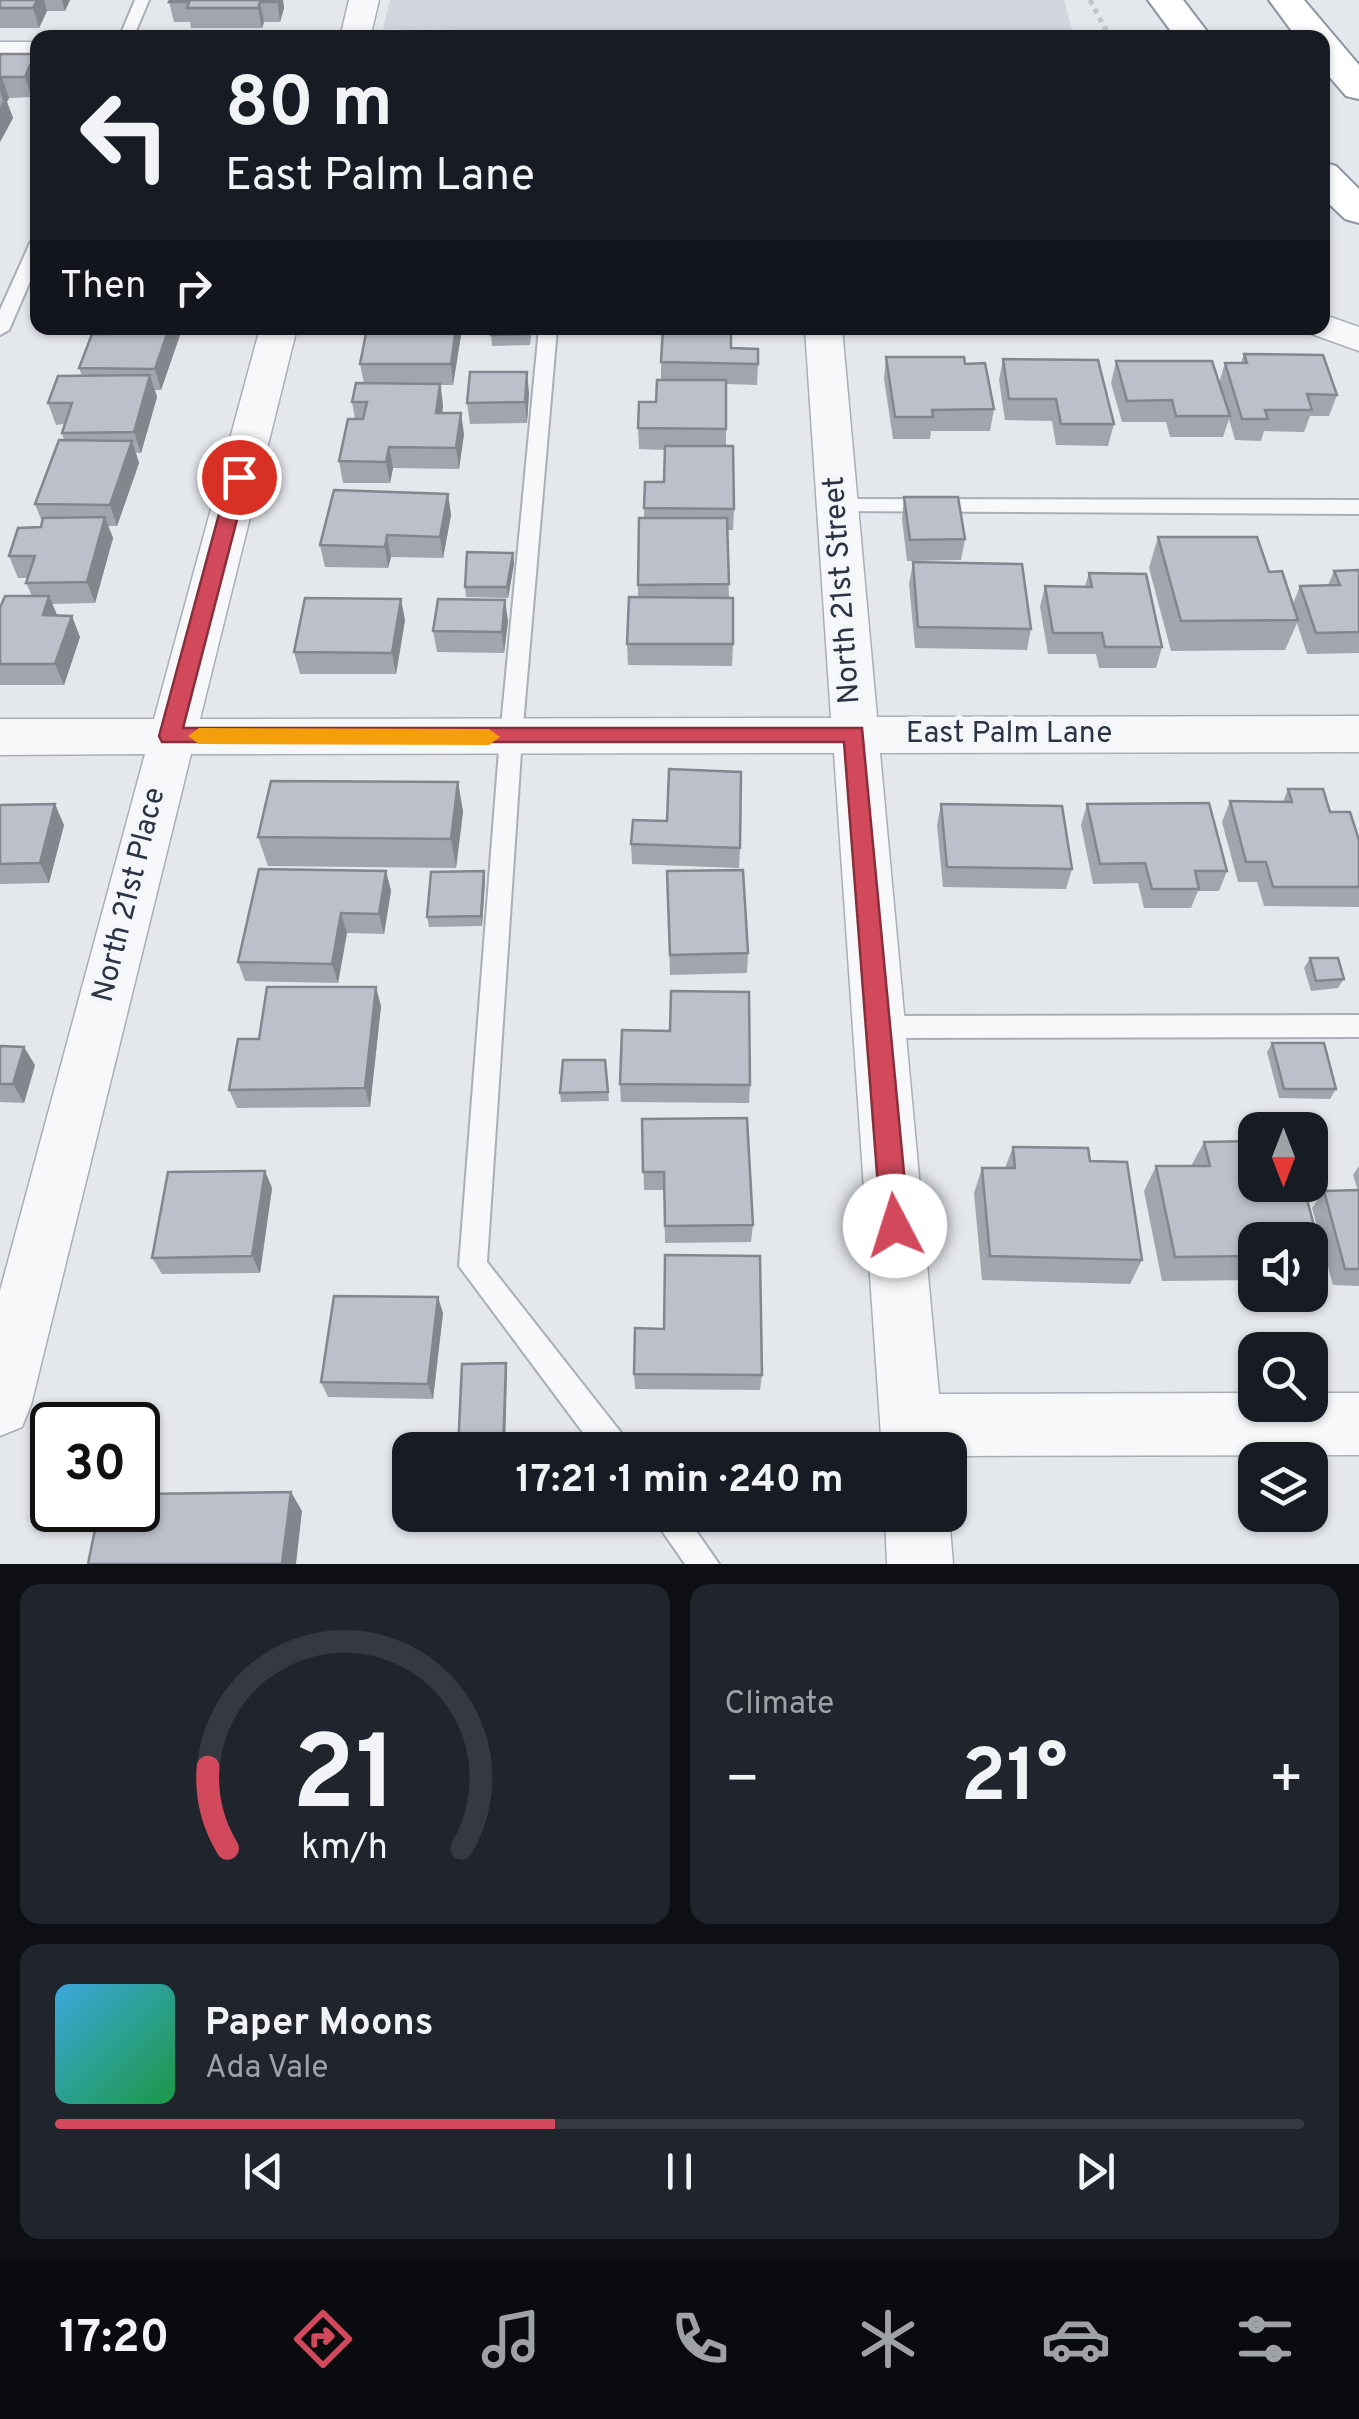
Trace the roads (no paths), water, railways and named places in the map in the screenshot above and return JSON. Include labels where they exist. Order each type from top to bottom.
[{"type":"highway","points":[[1164,0],[1188,30]]},
{"type":"highway","points":[[1286,0],[1310,30]]},
{"type":"highway","points":[[1330,54],[1359,88]]},
{"type":"highway","points":[[1330,182],[1359,211]]},
{"type":"street","points":[[356,30],[364,0]]},
{"type":"street","points":[[0,50],[30,50]]},
{"type":"street","name":"North 21st Place","points":[[0,1405],[276,335]]},
{"type":"street","name":"North 21st Street","points":[[824,335],[912,1432]]},
{"type":"street","name":"East Palm Lane","points":[[0,737],[1359,734]]},
{"type":"street","points":[[967,1435],[1359,1424]]},
{"type":"street","points":[[918,1532],[920,1564]]},
{"type":"lane","points":[[129,30],[142,0]]},
{"type":"lane","points":[[0,330],[30,261]]},
{"type":"lane","points":[[547,335],[511,737],[473,1266],[601,1432]]},
{"type":"lane","points":[[836,506],[1359,507]]},
{"type":"lane","points":[[879,1027],[1359,1026]]},
{"type":"lane","points":[[679,1532],[704,1564]]}]
